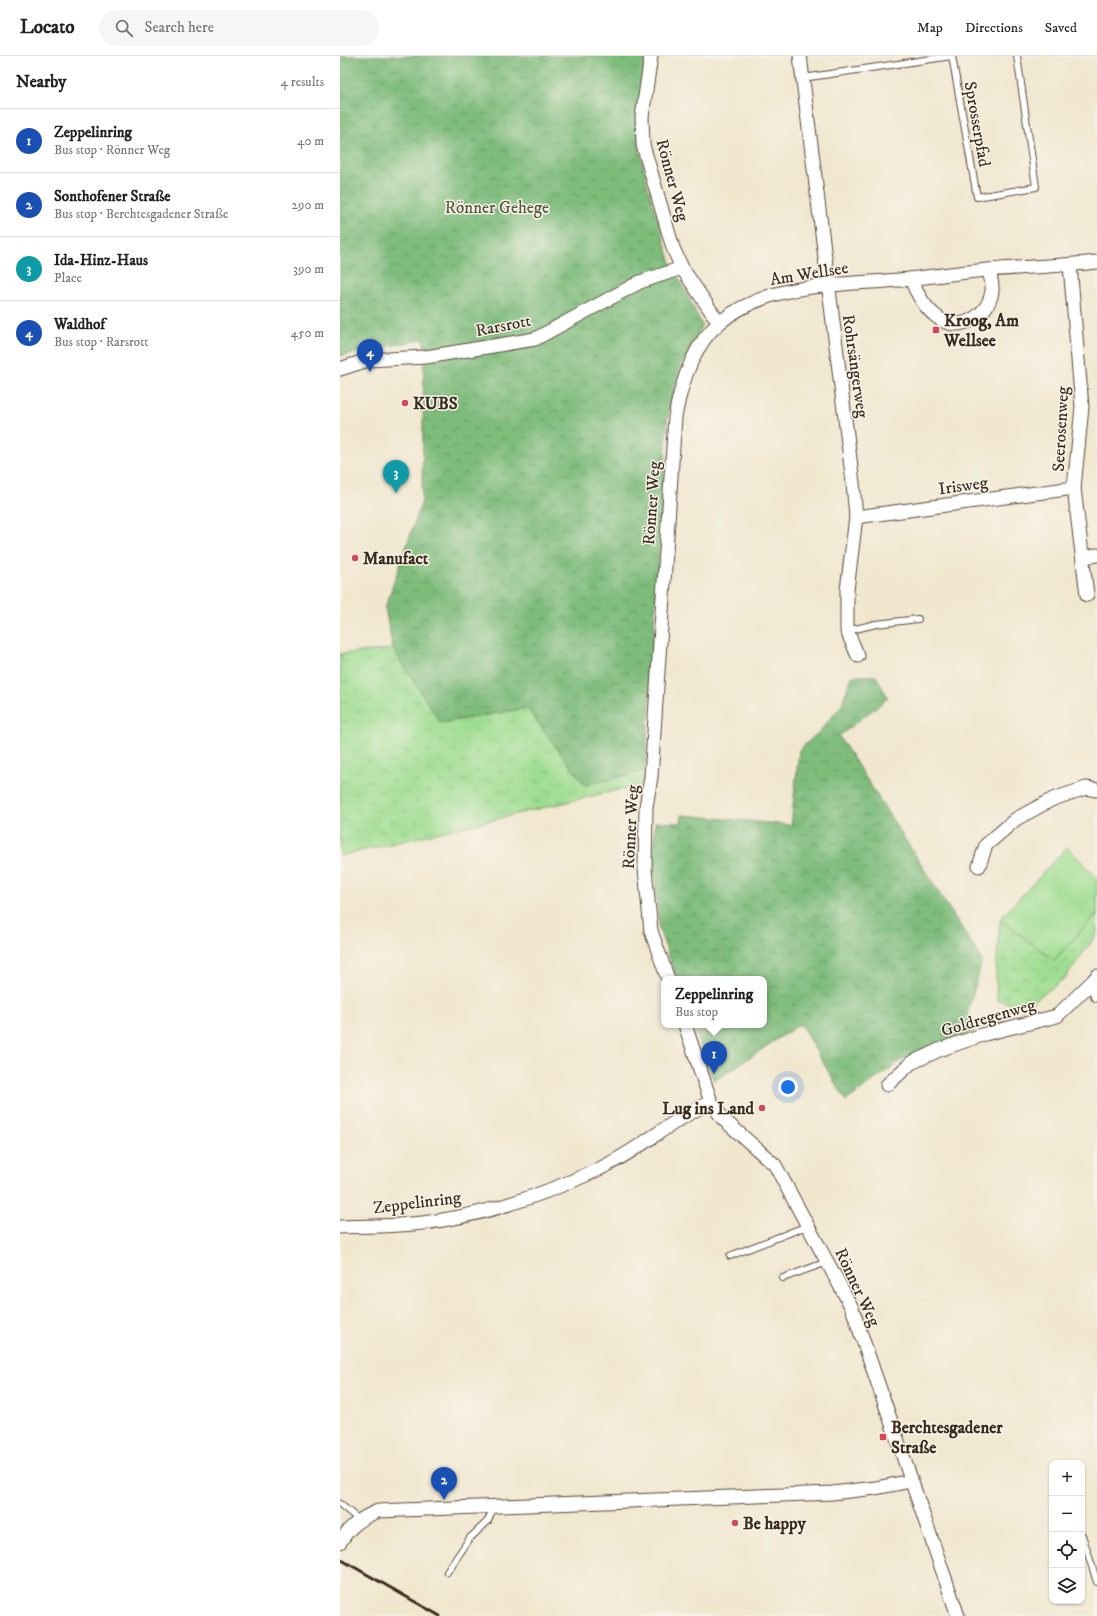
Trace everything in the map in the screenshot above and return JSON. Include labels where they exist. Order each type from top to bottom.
[{"type":"street","name":"Rönner Weg","points":[[651,56],[642,117],[643,145],[673,248],[682,268],[719,323],[697,352],[686,375],[678,400],[675,425],[651,777],[646,808],[645,869],[651,932],[667,976]]},
{"type":"street","name":"Rohrsängerweg","points":[[800,56],[827,285],[853,482],[856,517],[847,590],[847,631],[858,656]]},
{"type":"street","name":"Am Wellsee","points":[[719,323],[745,306],[775,294],[827,285],[1097,262]]},
{"type":"street","name":"Seerosenweg","points":[[1070,265],[1082,407],[1074,488],[1087,595]]},
{"type":"street","name":"Rarsrott","points":[[340,369],[368,360],[426,357],[535,339],[640,282],[682,268]]},
{"type":"street","points":[[911,279],[917,295],[926,307],[939,319],[958,324],[969,322],[983,312],[992,291],[989,270]]},
{"type":"street","name":"Irisweg","points":[[856,517],[1074,488]]},
{"type":"street","points":[[1082,557],[1097,555]]},
{"type":"street","points":[[979,866],[986,845],[1016,819],[1053,799],[1086,788],[1097,790]]},
{"type":"street","points":[[1096,978],[1097,995]]},
{"type":"street","name":"Goldregenweg","points":[[887,1085],[911,1063],[939,1050],[985,1034],[1057,1016],[1096,978]]},
{"type":"street","name":"Rönner Weg","points":[[686,1028],[711,1102],[723,1119],[775,1165],[852,1308],[958,1616]]},
{"type":"street","name":"Zeppelinring","points":[[340,1227],[400,1225],[443,1220],[483,1211],[535,1194],[600,1169],[711,1102]]},
{"type":"street","points":[[340,1542],[345,1533],[359,1520],[378,1511],[832,1493],[911,1481]]},
{"type":"lane","points":[[803,78],[952,56]]},
{"type":"lane","name":"Sprosserpfad","points":[[952,56],[977,197],[1036,187],[1017,56]]},
{"type":"lane","points":[[847,631],[876,624],[918,619]]},
{"type":"lane","points":[[730,1256],[807,1226]]},
{"type":"lane","points":[[783,1278],[827,1262]]},
{"type":"lane","points":[[340,1504],[359,1520]]},
{"type":"lane","points":[[447,1572],[470,1538],[488,1521],[494,1506]]},
{"type":"lane","points":[[1085,1544],[1097,1582]]},
{"type":"green space","name":"Rönner Gehege","points":[[340,56],[646,56],[639,146],[648,188],[671,263],[702,325],[680,368],[668,413],[645,771],[585,785],[527,708],[441,723],[393,649],[385,608],[422,501],[424,339],[340,356]]},
{"type":"green space","points":[[393,649],[441,723],[527,708],[585,785],[645,771],[643,784],[340,856],[340,654]]},
{"type":"green space","points":[[852,676],[876,676],[888,698],[839,736],[982,960],[968,1012],[974,1032],[906,1057],[846,1101],[800,1024],[714,1081],[694,1028],[767,1028],[767,976],[676,976],[659,929],[654,868],[655,822],[681,823],[682,815],[791,825],[799,750],[820,731],[841,706]]},
{"type":"green space","points":[[1067,847],[1097,878],[1097,913],[1054,960],[1000,919]]},
{"type":"green space","points":[[1097,913],[1097,934],[1065,978],[1025,1007],[997,1000],[996,971],[1000,919],[1054,960]]},
{"type":"railway","points":[[340,1559],[440,1616]]},
{"type":"place","name":"Kroog, Am Wellsee","points":[[936,330]]},
{"type":"place","name":"Waldhof","points":[[370,372]]},
{"type":"place","name":"KUBS","points":[[405,403]]},
{"type":"place","name":"Ida-Hinz-Haus","points":[[396,493]]},
{"type":"place","name":"Manufact","points":[[355,558]]},
{"type":"place","name":"Zeppelinring","points":[[714,1074]]},
{"type":"place","name":"Lug ins Land","points":[[762,1108]]},
{"type":"place","name":"Berchtesgadener Straße","points":[[883,1437]]},
{"type":"place","name":"Sonthofener Straße","points":[[444,1500]]},
{"type":"place","name":"Be happy","points":[[735,1523]]}]
